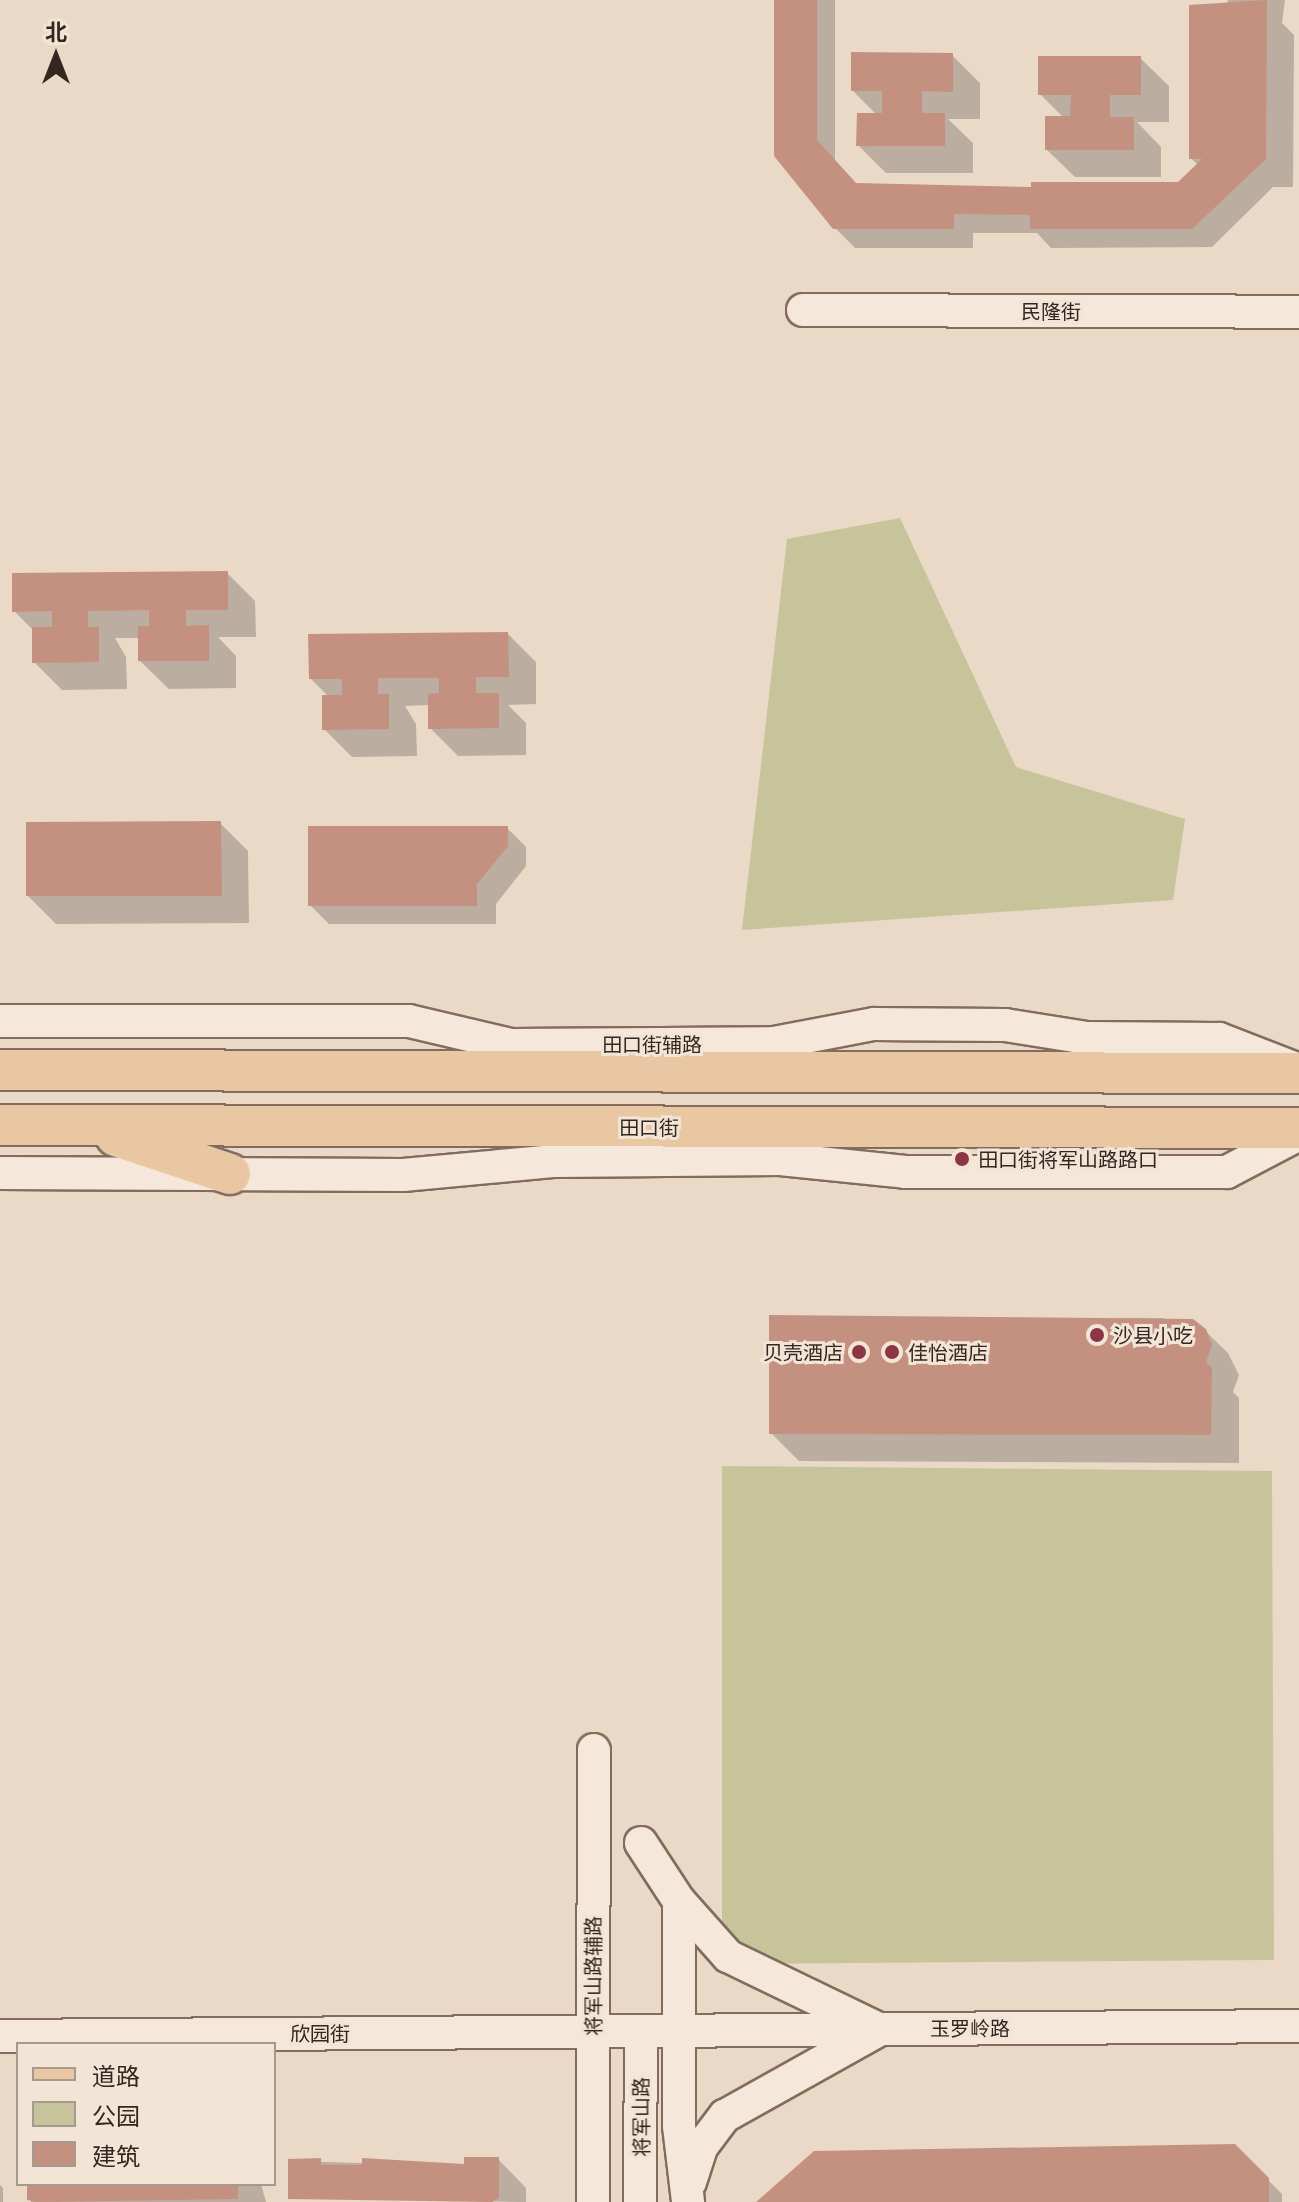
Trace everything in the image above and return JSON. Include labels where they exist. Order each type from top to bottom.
[{"type":"main road","points":[[0,1070],[1299,1071]]},
{"type":"main road","name":"田口街","points":[[0,1125],[1299,1131]]},
{"type":"main road","points":[[82,1125],[230,1174]]},
{"type":"street","name":"民隆街","points":[[803,310],[1299,312]]},
{"type":"street","name":"田口街辅路","points":[[0,1021],[409,1021],[511,1045],[774,1043],[874,1024],[1005,1025],[1087,1038],[1219,1039],[1299,1071]]},
{"type":"street","points":[[0,1173],[403,1175],[555,1161],[780,1159],[905,1172],[1227,1172],[1299,1131]]},
{"type":"street","name":"将军山路辅路","points":[[593,2202],[594,1750]]},
{"type":"street","points":[[641,1843],[679,1901],[728,1956],[879,2029]]},
{"type":"street","points":[[679,1901],[679,2126],[688,2196]]},
{"type":"street","name":"玉罗岭路","points":[[641,2031],[1299,2026]]},
{"type":"street","points":[[688,2196],[702,2146],[725,2116],[879,2029]]},
{"type":"street","name":"欣园街","points":[[0,2036],[641,2031]]},
{"type":"street","name":"将军山路","points":[[640,2202],[641,2031]]},
{"type":"green space","points":[[900,518],[1016,767],[1185,819],[1173,900],[742,930],[787,539]]},
{"type":"green space","points":[[722,1466],[1272,1471],[1274,1960],[722,1964]]},
{"type":"building","points":[[774,0],[817,0],[817,140],[856,183],[1031,187],[1031,182],[1178,182],[1202,159],[1189,159],[1189,5],[1267,0],[1266,159],[1192,229],[1030,229],[1030,215],[954,214],[954,229],[833,229],[774,156]]},
{"type":"building","points":[[851,52],[953,53],[953,92],[922,91],[922,113],[945,113],[945,146],[856,146],[857,113],[882,113],[882,91],[851,91]]},
{"type":"building","points":[[1038,56],[1141,56],[1141,95],[1110,95],[1110,117],[1134,117],[1134,150],[1045,150],[1045,116],[1070,116],[1071,95],[1038,95]]},
{"type":"building","points":[[228,571],[228,610],[186,610],[186,626],[209,625],[209,661],[138,661],[138,626],[149,626],[149,610],[88,611],[88,627],[99,627],[99,662],[32,663],[32,627],[52,627],[52,611],[12,612],[12,573]]},
{"type":"building","points":[[508,632],[509,677],[476,677],[476,693],[499,693],[499,728],[428,729],[428,694],[439,693],[439,678],[378,678],[378,694],[389,694],[389,729],[322,730],[322,695],[342,695],[342,679],[309,679],[308,634]]},
{"type":"building","points":[[221,821],[222,896],[26,896],[26,822]]},
{"type":"building","points":[[308,826],[508,826],[508,846],[477,884],[477,906],[308,906]]},
{"type":"building","points":[[769,1315],[1193,1319],[1206,1329],[1212,1345],[1206,1362],[1212,1368],[1211,1435],[769,1434]]},
{"type":"building","points":[[1235,2144],[1269,2178],[1269,2202],[756,2202],[814,2151]]},
{"type":"building","points":[[464,2157],[499,2157],[499,2198],[492,2202],[288,2199],[288,2159],[321,2158],[321,2165],[362,2165],[362,2158],[464,2164]]},
{"type":"building","points":[[27,2186],[238,2186],[238,2199],[27,2200]]},
{"type":"place","name":"田口街将军山路路口","points":[[962,1159]]},
{"type":"place","name":"沙县小吃","points":[[1097,1335]]},
{"type":"place","name":"贝壳酒店","points":[[859,1352]]},
{"type":"place","name":"佳怡酒店","points":[[892,1352]]}]
